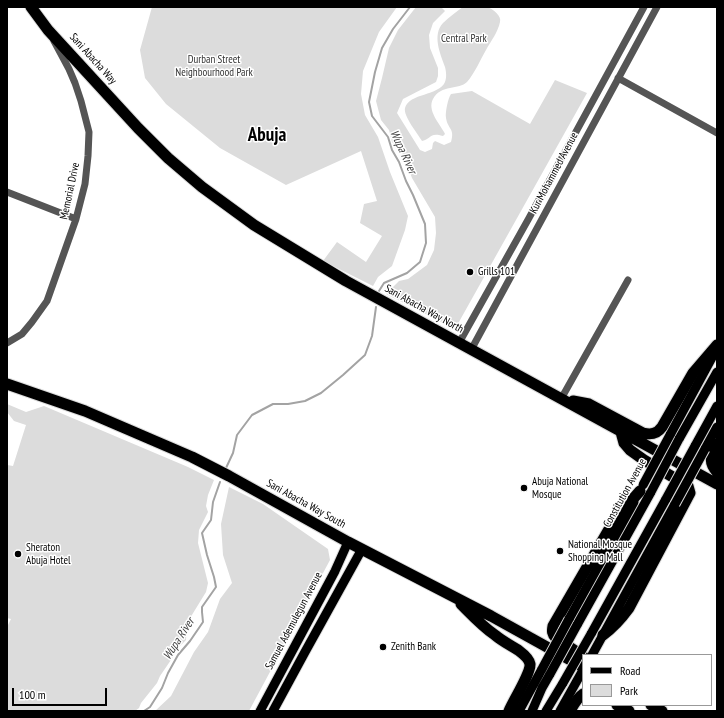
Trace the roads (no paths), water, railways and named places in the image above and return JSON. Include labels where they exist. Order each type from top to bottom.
[{"type":"highway","name":"Sani Abacha Way","points":[[31,7],[48,30],[138,128]]},
{"type":"highway","name":"Sani Abacha Way North","points":[[138,128],[182,170],[254,225],[346,281],[717,484]]},
{"type":"highway","points":[[561,399],[589,404],[642,433],[654,434],[662,427],[692,384],[702,362],[717,345]]},
{"type":"highway","name":"Sani Abacha Way South","points":[[7,384],[85,411],[192,457],[348,542],[541,644],[582,668]]},
{"type":"highway","points":[[602,637],[622,618],[690,493],[688,486],[630,450],[624,443],[621,432]]},
{"type":"highway","points":[[717,444],[711,460],[717,472]]},
{"type":"highway","points":[[582,655],[556,638],[552,630],[553,626],[608,531],[617,518],[645,489]]},
{"type":"highway","points":[[455,598],[483,626],[494,635],[524,654],[529,660],[530,664],[528,674],[509,711]]},
{"type":"highway","points":[[570,711],[575,702],[582,695]]},
{"type":"highway","points":[[619,706],[628,711]]},
{"type":"highway","points":[[653,706],[662,711]]},
{"type":"main road","name":"Constitution Avenue","points":[[519,711],[577,625],[645,489],[692,384],[717,349]]},
{"type":"main road","name":"Constitution Avenue","points":[[532,711],[542,688],[546,672],[569,619],[645,489],[679,439],[717,372]]},
{"type":"main road","points":[[546,711],[591,634],[717,406]]},
{"type":"main road","points":[[593,654],[717,427]]},
{"type":"main road","name":"Samuel Ademulegun Avenue","points":[[260,711],[335,571],[348,542]]},
{"type":"main road","points":[[273,711],[362,549]]},
{"type":"main road","points":[[560,711],[582,671]]},
{"type":"street","name":"Kur Mohammed Avenue","points":[[460,343],[644,7]]},
{"type":"street","name":"Kur Mohammed Avenue","points":[[471,350],[657,7]]},
{"type":"street","name":"Memorial Drive","points":[[7,343],[22,334],[47,301],[76,219],[85,184],[89,132],[75,83],[48,30]]},
{"type":"street","points":[[618,78],[717,133]]},
{"type":"street","points":[[7,192],[76,219]]},
{"type":"street","points":[[561,399],[628,280]]},
{"type":"waterway","name":"Wupa River","points":[[379,291],[384,283],[407,273],[420,262],[426,243],[425,224],[399,162],[392,150],[388,137],[372,116],[369,102],[382,48],[393,29],[410,7]]},
{"type":"waterway","name":"Wupa River","points":[[226,468],[233,453],[237,435],[252,415],[273,404],[288,404],[305,401],[321,393],[365,355],[372,336],[376,307]]},
{"type":"waterway","name":"Wupa River","points":[[144,711],[150,707],[162,688],[178,655],[203,622],[202,607],[216,587],[202,533],[211,520],[213,502],[220,482]]},
{"type":"place","name":"Grills 101","points":[[470,272]]},
{"type":"place","name":"Abuja National Mosque","points":[[524,488]]},
{"type":"place","name":"National Mosque Shopping Mall","points":[[560,551]]},
{"type":"place","name":"Sheraton Abuja Hotel","points":[[18,554]]},
{"type":"place","name":"Zenith Bank","points":[[383,647]]},
{"type":"district","name":"Abuja","points":[[267,136]]},
{"type":"park label","name":"Central Park","points":[[464,39]]},
{"type":"park label","name":"Durban Street Neighbourhood Park","points":[[214,66]]}]
